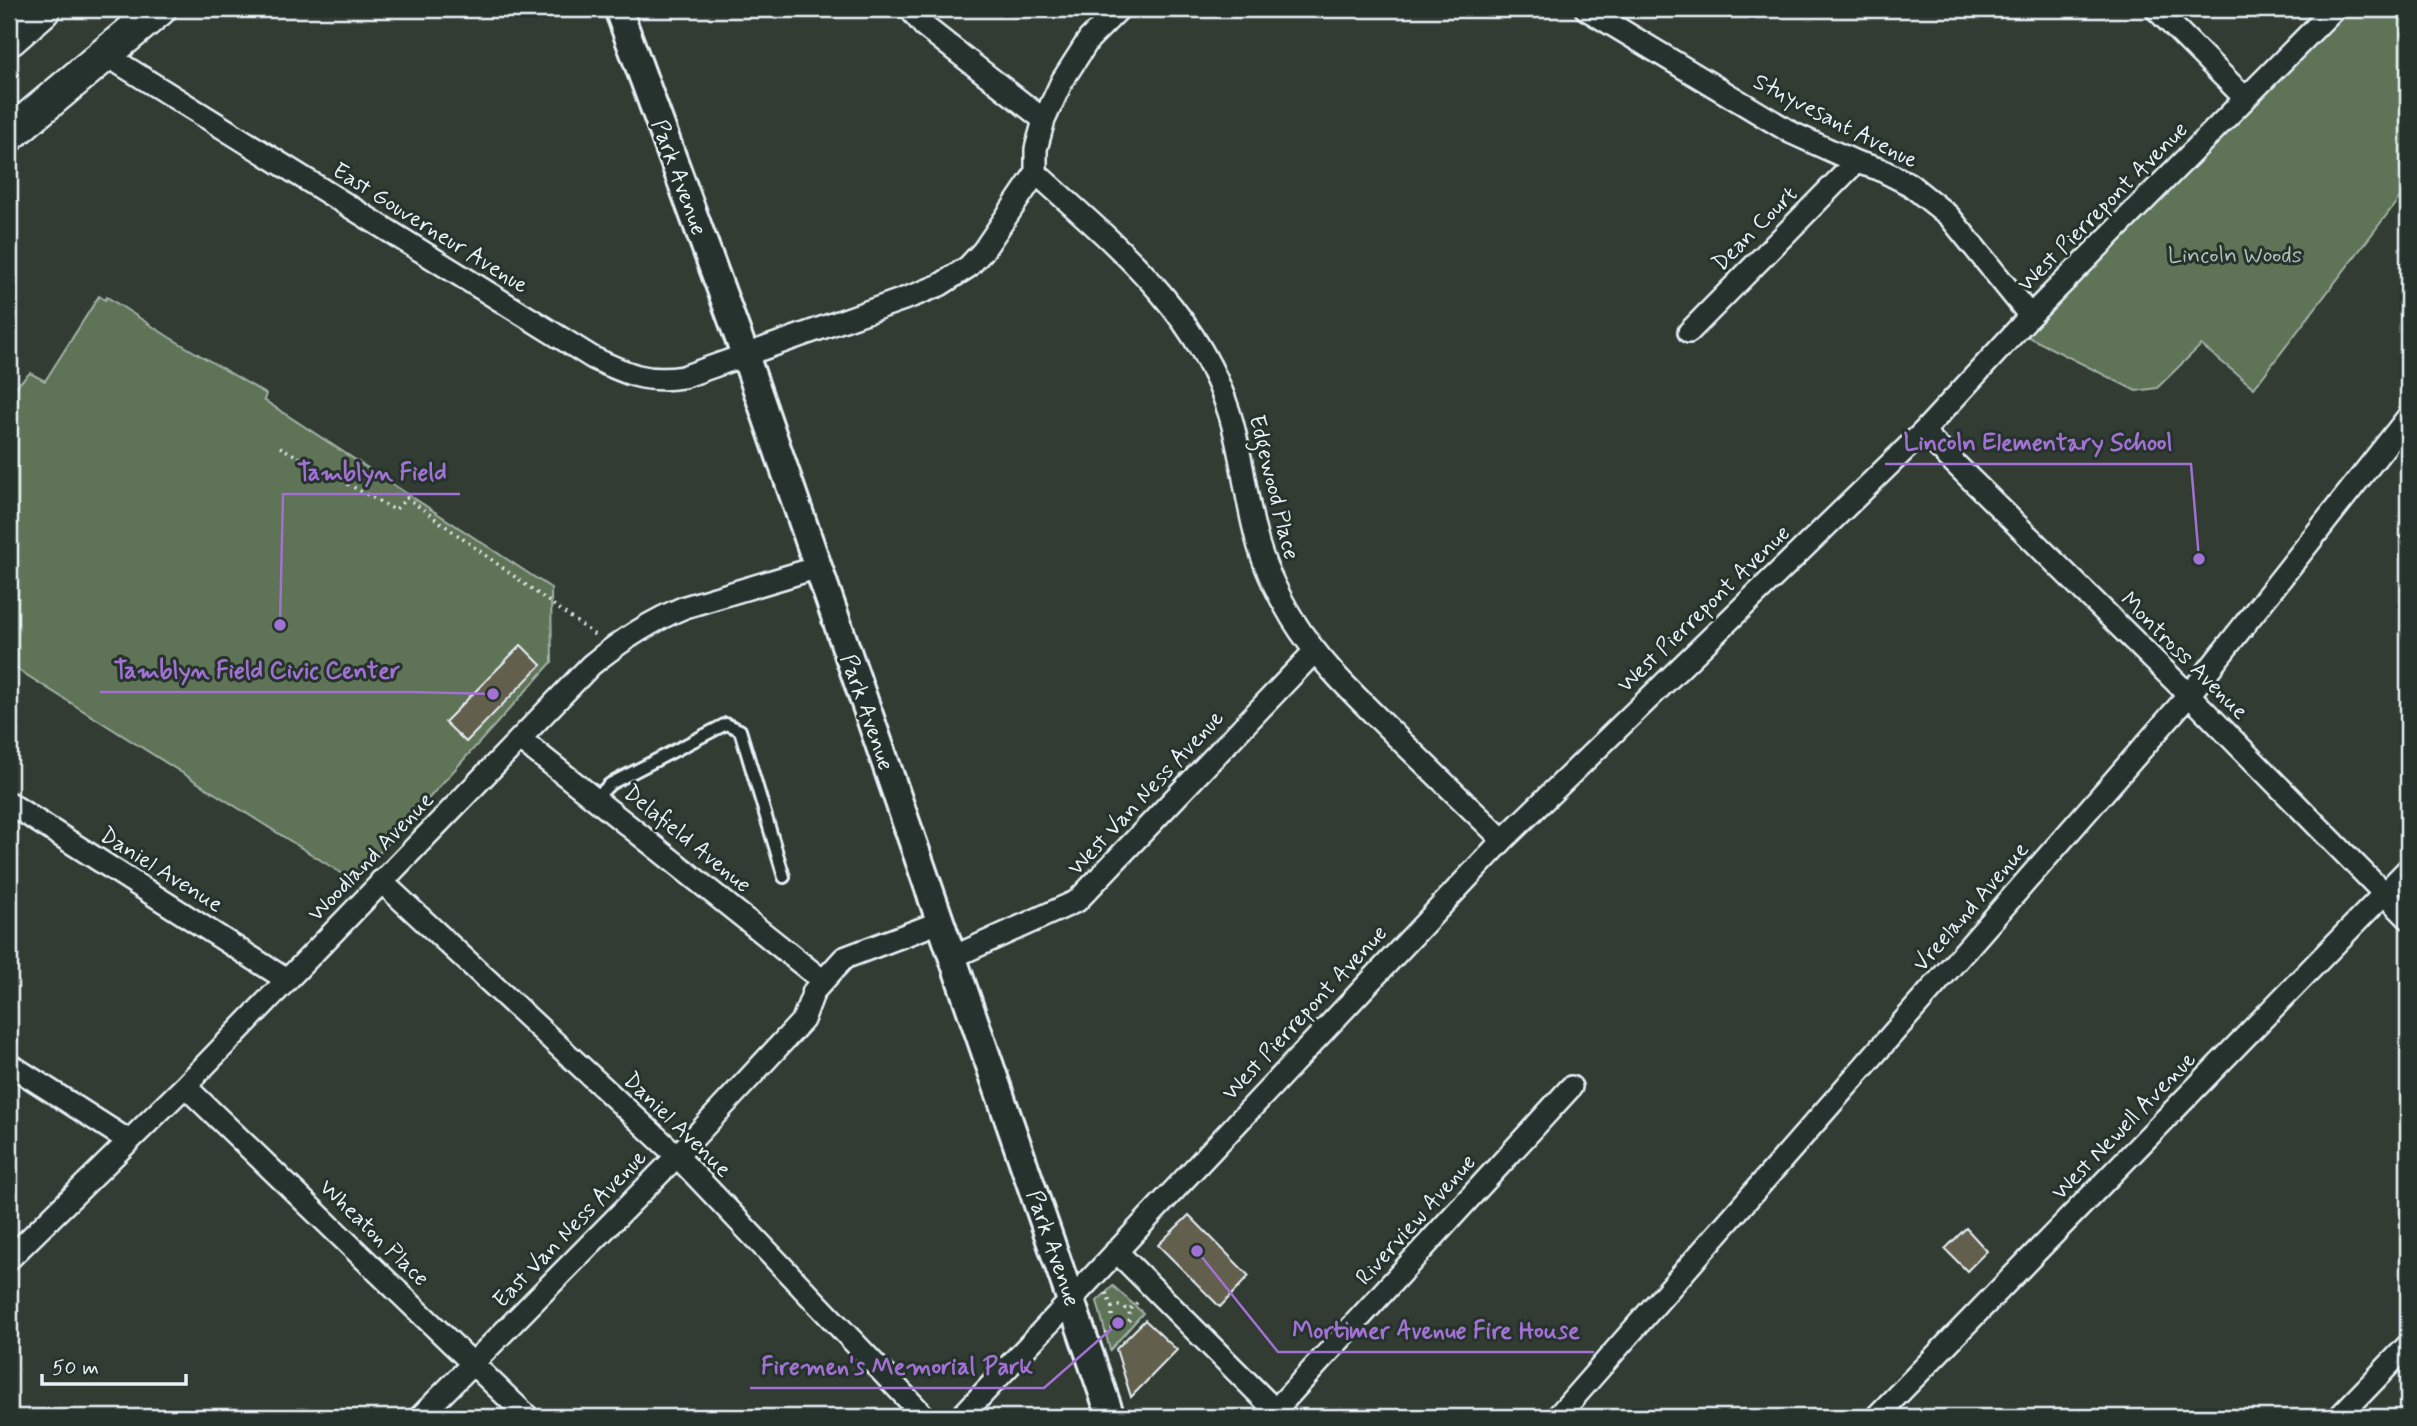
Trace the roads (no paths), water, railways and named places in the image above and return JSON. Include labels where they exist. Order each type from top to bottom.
[{"type":"highway","points":[[9,37],[41,9]]},
{"type":"main road","points":[[9,135],[159,9]]},
{"type":"street","name":"Park Avenue","points":[[618,9],[745,355],[1111,1417]]},
{"type":"street","points":[[910,9],[932,33],[1044,120]]},
{"type":"street","points":[[1036,173],[1036,149],[1044,120],[1062,81],[1089,39],[1119,9]]},
{"type":"street","name":"Stuyvesant Avenue","points":[[1586,9],[1792,133],[1909,184],[1949,216],[2030,316]]},
{"type":"street","points":[[2156,9],[2245,98]]},
{"type":"street","name":"West Pierrepont Avenue","points":[[961,1417],[1503,840],[1923,432],[2030,316],[2334,9]]},
{"type":"street","name":"East Gouverneur Avenue","points":[[106,55],[605,363],[636,376],[660,381],[683,377],[940,285],[968,267],[983,251],[1036,173]]},
{"type":"street","name":"Dean Court","points":[[1689,332],[1857,162]]},
{"type":"street","name":"Edgewood Place","points":[[1036,173],[1147,275],[1194,338],[1213,372],[1228,409],[1239,447],[1256,537],[1270,575],[1292,617],[1315,651],[1340,681],[1503,840]]},
{"type":"street","name":"Vreeland Avenue","points":[[1558,1417],[2189,695],[2408,417]]},
{"type":"street","name":"Montross Avenue","points":[[1923,432],[2189,695],[2408,918]]},
{"type":"street","name":"Woodland Avenue","points":[[9,1259],[185,1086],[591,665],[611,648],[666,615],[819,567]]},
{"type":"street","name":"West Van Ness Avenue","points":[[953,957],[1077,901],[1315,651]]},
{"type":"street","name":"Delafield Avenue","points":[[521,740],[822,980]]},
{"type":"street","name":"Daniel Avenue","points":[[9,803],[287,980]]},
{"type":"street","name":"West Newell Avenue","points":[[1876,1417],[2408,869]]},
{"type":"street","name":"Daniel Avenue","points":[[381,881],[677,1156],[925,1417]]},
{"type":"street","name":"East Van Ness Avenue","points":[[420,1417],[677,1156],[803,1020],[814,991],[844,958],[940,922]]},
{"type":"street","points":[[9,1064],[129,1141]]},
{"type":"street","name":"Wheaton Place","points":[[185,1086],[528,1417]]},
{"type":"street","name":"Riverview Avenue","points":[[1276,1415],[1571,1087]]},
{"type":"street","points":[[1116,1251],[1276,1415]]},
{"type":"street","points":[[2339,1417],[2408,1345]]},
{"type":"lane","points":[[596,798],[610,784],[726,724],[740,730],[785,877]]},
{"type":"place","name":"Lincoln Elementary School","points":[[2199,559]]},
{"type":"place","name":"Tamblyn Field","points":[[280,625]]},
{"type":"place","name":"Tamblyn Field Civic Center","points":[[493,694]]},
{"type":"place","name":"Mortimer Avenue Fire House","points":[[1197,1251]]},
{"type":"place","name":"Firemen's Memorial Park","points":[[1118,1323]]},
{"type":"park label","name":"Lincoln Woods","points":[[2235,254]]}]
